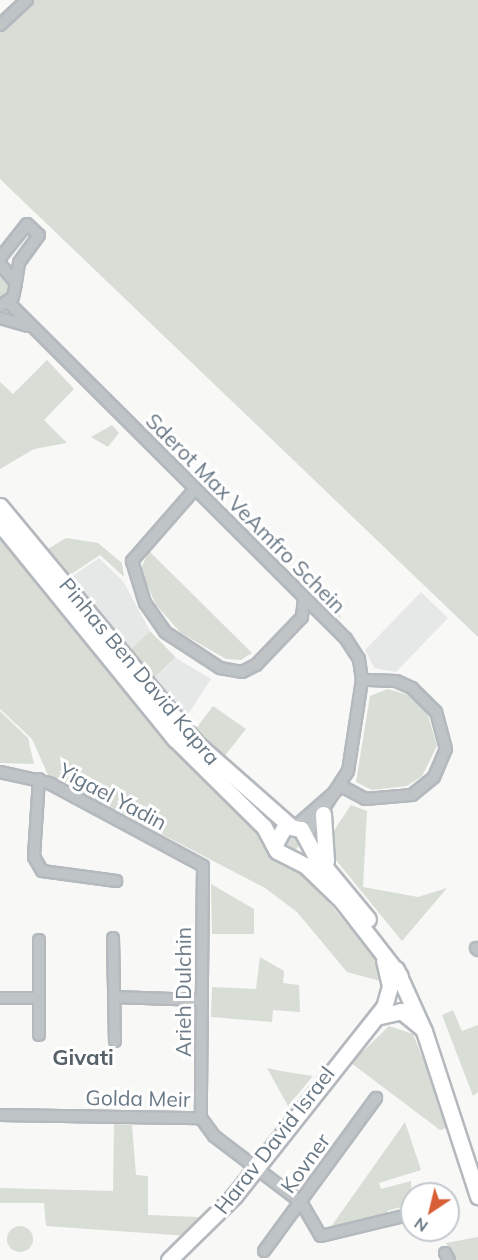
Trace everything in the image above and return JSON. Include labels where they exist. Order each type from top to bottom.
[{"type":"main road","name":"Pinhas Ben David Kapra","points":[[0,506],[195,742],[299,831],[366,915],[400,976],[424,1031],[478,1196]]},
{"type":"main road","name":"Pinhas Ben David Kapra","points":[[0,524],[162,725],[264,826],[274,844],[288,858],[306,866],[341,900],[380,954],[400,976]]},
{"type":"main road","points":[[322,814],[321,848],[333,874]]},
{"type":"main road","points":[[274,844],[279,829],[299,831],[302,853],[288,858]]},
{"type":"main road","name":"Harav David Israel","points":[[169,1260],[256,1168],[347,1046],[376,1017],[390,986],[380,954]]},
{"type":"main road","points":[[376,1017],[401,1011],[424,1031]]},
{"type":"main road","name":"Pinhas Ben David Kapra","points":[[467,1165],[478,1184]]},
{"type":"street","points":[[0,25],[27,0]]},
{"type":"street","points":[[0,258],[27,224],[39,235],[19,262],[16,283],[4,304]]},
{"type":"street","points":[[0,249],[14,241]]},
{"type":"street","points":[[0,264],[16,283]]},
{"type":"street","name":"Sderot Max VeAmfro Schein","points":[[4,304],[40,335],[322,616],[358,659],[362,680],[349,767],[340,788],[322,814],[299,831]]},
{"type":"street","points":[[0,318],[40,335]]},
{"type":"street","points":[[195,489],[132,561],[156,620],[199,656],[235,673],[256,665],[302,617],[304,598]]},
{"type":"street","points":[[302,617],[322,616]]},
{"type":"street","points":[[299,831],[340,788],[365,799],[412,795],[434,777],[446,749],[435,712],[412,688],[396,681],[362,680]]},
{"type":"street","name":"Yigael Yadin","points":[[0,772],[39,779],[203,866]]},
{"type":"street","points":[[39,779],[34,857],[42,871],[116,881]]},
{"type":"street","name":"Arieh Dulchin","points":[[201,1118],[203,866]]},
{"type":"street","points":[[113,938],[115,1041]]},
{"type":"street","points":[[39,940],[39,1035]]},
{"type":"street","points":[[0,998],[39,998]]},
{"type":"street","points":[[114,998],[201,1000]]},
{"type":"street","name":"Kovner","points":[[264,1251],[376,1098]]},
{"type":"street","name":"Golda Meir","points":[[0,1116],[201,1118],[214,1136],[301,1202]]},
{"type":"street","points":[[301,1202],[321,1236],[400,1217]]},
{"type":"shaded area","points":[[31,0],[478,0],[478,637],[0,179],[0,27]]},
{"type":"shaded area","points":[[0,268],[11,277],[10,295],[0,302]]},
{"type":"shaded area","points":[[47,360],[74,389],[44,420],[67,443],[34,449],[0,469],[0,382],[13,394]]},
{"type":"shaded area","points":[[112,425],[119,433],[108,447],[91,437]]},
{"type":"shaded area","points":[[150,427],[171,438],[200,456],[191,467]]},
{"type":"shaded area","points":[[0,533],[188,765],[260,831],[282,862],[306,875],[373,956],[384,982],[347,972],[297,912],[265,888],[48,775],[32,739],[0,709]]},
{"type":"shaded area","points":[[66,538],[98,543],[122,563],[124,577],[100,555],[67,577],[46,550]]},
{"type":"shaded area","points":[[149,551],[252,653],[241,660],[226,659],[181,633],[156,605],[140,570]]},
{"type":"shaded area","points":[[99,558],[123,581],[150,631],[127,653],[68,579]]},
{"type":"shaded area","points":[[323,586],[334,601],[341,619],[319,593]]},
{"type":"shaded area","points":[[421,592],[448,618],[396,672],[374,668],[365,650]]},
{"type":"shaded area","points":[[150,631],[176,658],[153,680],[127,653]]},
{"type":"shaded area","points":[[176,658],[211,679],[183,722],[150,683]]},
{"type":"shaded area","points":[[388,689],[408,695],[427,712],[437,746],[422,776],[407,786],[372,790],[356,782],[370,696]]},
{"type":"shaded area","points":[[213,706],[246,729],[223,758],[195,730]]},
{"type":"shaded area","points":[[0,711],[28,738],[34,764],[0,763]]},
{"type":"shaded area","points":[[351,805],[367,811],[363,887],[418,897],[447,888],[402,941],[335,859],[333,832]]},
{"type":"shaded area","points":[[287,833],[295,833],[300,838],[298,849],[287,851],[282,846],[282,838]]},
{"type":"shaded area","points":[[211,884],[254,909],[254,934],[212,934]]},
{"type":"shaded area","points":[[260,957],[284,971],[283,983],[299,985],[300,1012],[273,1010],[272,1022],[211,1017],[212,987],[256,989]]},
{"type":"shaded area","points":[[453,1010],[462,1031],[478,1025],[478,1092],[473,1096],[442,1015]]},
{"type":"shaded area","points":[[389,1026],[413,1034],[450,1127],[440,1130],[351,1063]]},
{"type":"shaded area","points":[[267,1068],[281,1071],[313,1076],[288,1106]]},
{"type":"shaded area","points":[[405,1122],[421,1170],[379,1183],[381,1189],[400,1184],[400,1207],[387,1211],[388,1217],[328,1231]]},
{"type":"shaded area","points":[[114,1124],[132,1125],[136,1175],[148,1176],[148,1215],[198,1217],[188,1236],[46,1226],[44,1203],[0,1203],[0,1188],[113,1191]]},
{"type":"shaded area","points":[[20,1226],[29,1230],[33,1239],[29,1248],[20,1252],[11,1248],[7,1239],[11,1230]]},
{"type":"shaded area","points":[[478,1237],[478,1260],[454,1260],[446,1243]]},
{"type":"district","name":"Givati","points":[[83,1058]]}]
